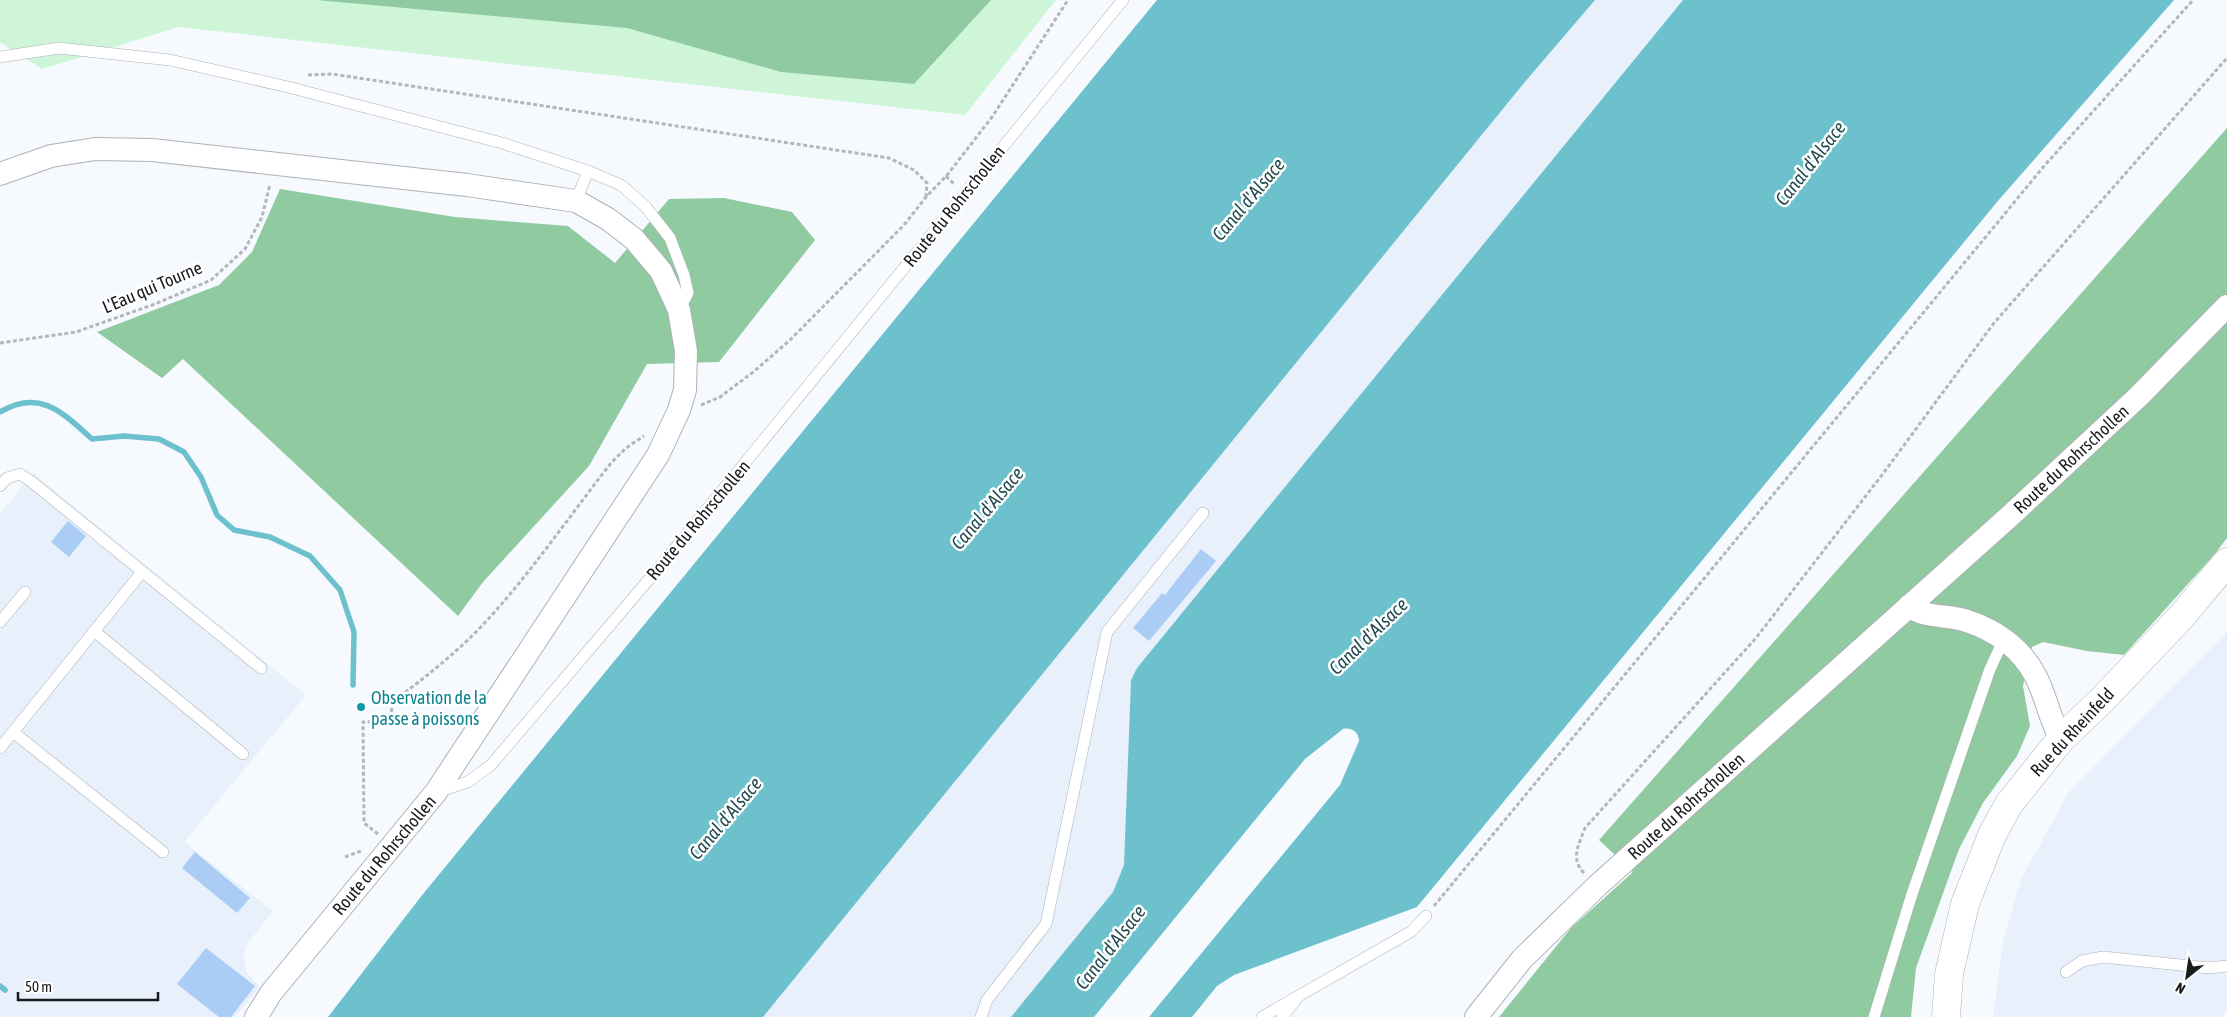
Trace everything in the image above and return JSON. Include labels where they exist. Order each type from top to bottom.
[{"type":"street","points":[[0,174],[50,156],[95,149],[152,150],[467,186],[576,201],[608,219],[634,239],[660,271],[679,310],[686,351],[684,390],[679,410],[658,455],[436,792]]},
{"type":"street","name":"Route du Rohrschollen","points":[[1476,1017],[1522,958],[1597,886],[2011,515],[2139,396],[2227,306]]},
{"type":"street","name":"Rue du Rheinfeld","points":[[1946,1017],[1948,974],[1976,871],[1992,835],[2009,804],[2060,739],[2102,700],[2182,616],[2227,562]]},
{"type":"street","points":[[1909,606],[1920,614],[1954,616],[1980,625],[2004,639],[2022,655],[2035,675],[2051,722],[2060,739]]},
{"type":"street","name":"Route du Rohrschollen","points":[[256,1017],[271,993],[335,912],[369,875],[436,792]]},
{"type":"lane","name":"Route du Rohrschollen","points":[[436,792],[468,782],[491,765],[668,556],[1123,0]]},
{"type":"lane","points":[[0,58],[59,48],[170,60],[288,87],[502,143],[588,171],[621,185],[645,206],[670,238],[684,275],[688,293],[679,310]]},
{"type":"lane","points":[[576,201],[588,171]]},
{"type":"lane","points":[[0,486],[7,478],[20,474],[32,482],[261,668]]},
{"type":"lane","points":[[981,1017],[987,1000],[1046,924],[1107,632],[1203,513]]},
{"type":"lane","points":[[0,748],[142,572]]},
{"type":"lane","points":[[0,622],[25,592]]},
{"type":"lane","points":[[94,631],[243,754]]},
{"type":"lane","points":[[1874,1017],[1925,856],[1990,669],[2004,639]]},
{"type":"lane","points":[[13,732],[163,852]]},
{"type":"lane","points":[[1262,1017],[1412,931],[1426,916]]},
{"type":"lane","points":[[2066,972],[2082,961],[2103,957],[2209,968],[2227,966]]},
{"type":"lane","points":[[1282,1017],[1301,995]]},
{"type":"path","points":[[679,410],[699,406],[720,397],[752,373],[789,341],[904,225],[926,197],[948,174],[992,118],[1068,0]]},
{"type":"path","points":[[1426,916],[2045,165],[2193,0]]},
{"type":"path","points":[[1597,886],[1581,869],[1575,854],[1585,828],[1756,638],[1882,475],[1994,323],[2227,58]]},
{"type":"path","points":[[288,87],[306,76],[332,74],[889,158],[914,170],[927,183],[926,197]]},
{"type":"path","name":"L'Eau qui Tourne","points":[[0,343],[76,332],[155,304],[210,280],[245,249],[262,217],[275,164]]},
{"type":"path","points":[[367,825],[364,823],[363,722],[390,721],[392,702],[444,662],[477,631],[512,591],[611,463],[626,448],[637,439],[648,434],[667,436]]},
{"type":"shaded area","points":[[1595,0],[1683,0],[1137,668],[1131,680],[1124,865],[1113,892],[1011,1017],[763,1017],[1524,83]]},
{"type":"shaded area","points":[[33,473],[306,695],[184,842],[273,911],[248,943],[244,956],[246,972],[260,987],[235,1017],[0,1017],[0,514]]},
{"type":"shaded area","points":[[2227,632],[2227,1011],[2220,1017],[1993,1017],[2003,941],[2021,879],[2069,792]]},
{"type":"green space","points":[[0,0],[1056,0],[965,115],[179,27],[42,69],[0,42]]},
{"type":"green space","points":[[316,0],[991,0],[914,84],[781,72],[627,28]]},
{"type":"green space","points":[[2227,128],[2227,538],[2124,655],[2087,651],[2043,642],[2032,647],[2023,686],[2030,726],[2017,756],[1983,803],[1959,849],[1916,968],[1911,1017],[1499,1017],[1571,928],[1633,872],[1599,840]]},
{"type":"green space","points":[[280,189],[455,217],[568,226],[615,263],[669,199],[724,198],[792,212],[815,240],[719,362],[647,364],[589,466],[483,582],[458,616],[183,359],[162,378],[97,332],[219,285],[252,252]]},
{"type":"water","name":"Canal d'Alsace","points":[[1157,0],[1595,0],[1524,83],[763,1017],[328,1017],[423,894]]},
{"type":"water","name":"Canal d'Alsace","points":[[1683,0],[2174,0],[1997,202],[1417,907],[1234,975],[1217,986],[1192,1017],[1149,1017],[1340,785],[1359,741],[1358,735],[1354,731],[1343,729],[1305,759],[1094,1017],[1011,1017],[1113,892],[1124,865],[1131,680],[1137,668]]},
{"type":"building","points":[[68,521],[86,536],[69,557],[51,542]]},
{"type":"building","points":[[1201,549],[1216,561],[1149,641],[1133,628],[1162,593],[1165,595]]},
{"type":"building","points":[[195,852],[250,898],[237,913],[182,868]]},
{"type":"building","points":[[206,948],[255,986],[231,1017],[219,1017],[177,984]]},
{"type":"waterway","points":[[0,412],[14,405],[27,402],[39,403],[61,413],[92,439],[124,436],[159,439],[184,452],[201,477],[217,515],[234,530],[270,537],[310,556],[340,590],[354,632],[353,685]]},
{"type":"waterway","points":[[0,986],[5,990]]},
{"type":"place","name":"Observation de la passe à poissons","points":[[361,707]]}]
